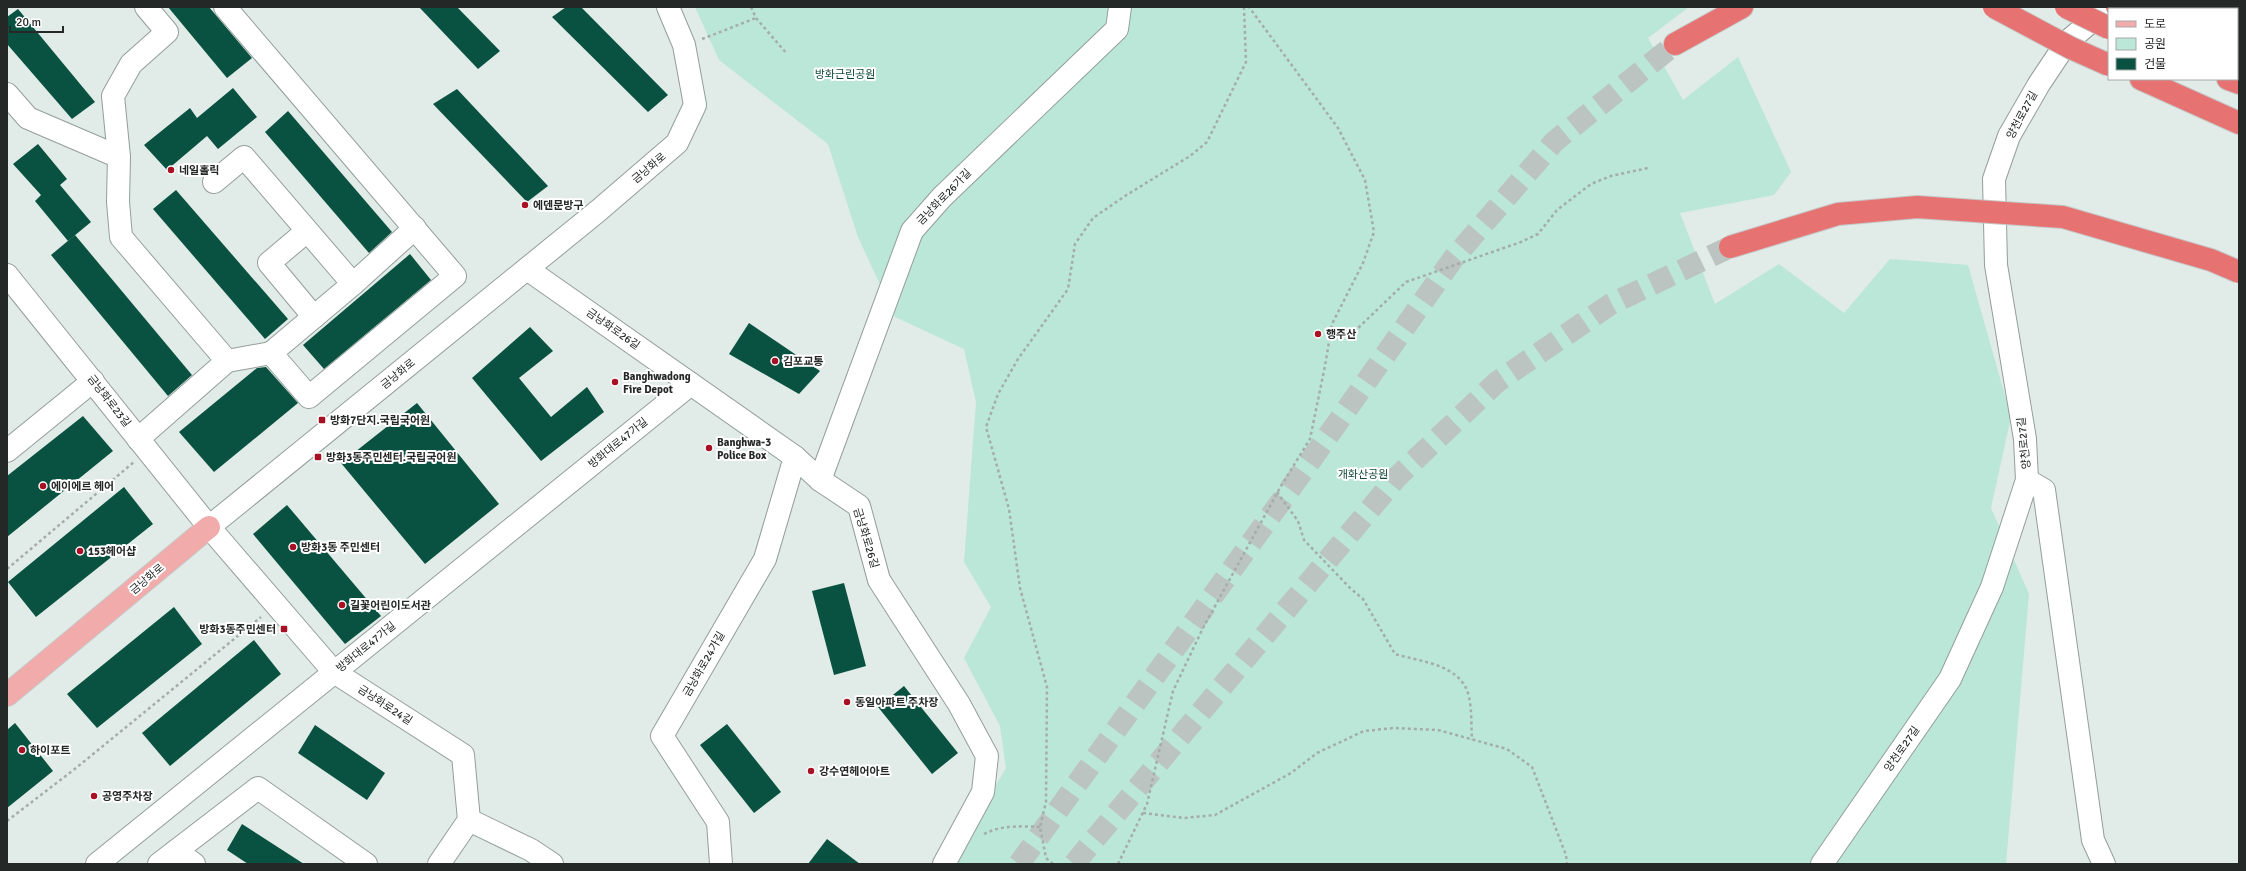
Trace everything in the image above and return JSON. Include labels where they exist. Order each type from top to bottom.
[{"type":"highway","points":[[1675,44],[1742,7]]},
{"type":"highway","points":[[1994,7],[2071,48],[2108,65]]},
{"type":"highway","points":[[2066,7],[2108,28]]},
{"type":"highway","points":[[2143,80],[2239,123]]},
{"type":"highway","points":[[1730,247],[1838,214],[1917,207],[2063,217],[2211,260],[2239,272]]},
{"type":"main road","name":"금낭화로","points":[[7,695],[209,527]]},
{"type":"street","points":[[146,7],[167,32],[131,64],[113,96],[119,157],[118,202],[121,237],[227,361]]},
{"type":"street","points":[[225,7],[455,276],[309,397],[271,352]]},
{"type":"street","name":"금낭화로","points":[[209,527],[678,144],[695,105],[684,45],[668,7]]},
{"type":"street","name":"금낭화로26가길","points":[[820,480],[912,231],[967,173],[1118,29],[1120,7]]},
{"type":"street","name":"양천로27길","points":[[1822,864],[1950,679],[1992,587],[2027,480],[2025,439],[1996,265],[1994,179],[2009,136],[2039,84],[2067,42],[2108,7]]},
{"type":"street","points":[[7,94],[28,118],[119,157]]},
{"type":"street","points":[[214,182],[244,157],[353,284]]},
{"type":"street","points":[[143,445],[227,361],[271,352],[353,284],[415,228]]},
{"type":"street","points":[[307,231],[269,263],[314,317]]},
{"type":"street","name":"금낭화로26길","points":[[527,268],[795,457],[820,480],[859,506],[879,580],[959,704],[988,756],[983,792],[944,864]]},
{"type":"street","name":"금낭화로23길","points":[[7,275],[209,527]]},
{"type":"street","points":[[7,451],[93,381]]},
{"type":"street","name":"방화대로47가길","points":[[97,864],[691,384]]},
{"type":"street","name":"금낭화로24가길","points":[[721,864],[718,822],[662,736],[765,559],[795,457]]},
{"type":"street","points":[[2027,480],[2044,490],[2093,840],[2104,864]]},
{"type":"street","name":"금낭화로24길","points":[[209,527],[334,672],[463,755],[469,820]]},
{"type":"street","points":[[168,858],[258,788],[366,864]]},
{"type":"street","points":[[439,864],[469,820],[531,850],[552,864]]},
{"type":"street","points":[[168,858],[194,864]]},
{"type":"path","points":[[751,7],[756,18],[787,54]]},
{"type":"path","points":[[1053,864],[1046,858],[1040,827],[1046,802],[1047,687],[1020,588],[1009,509],[986,427],[998,394],[1018,359],[1068,290],[1075,244],[1093,218],[1125,196],[1190,156],[1207,142],[1246,62],[1244,7]]},
{"type":"path","points":[[1118,864],[1147,804],[1173,691],[1203,628],[1277,492],[1310,439],[1332,324],[1362,263],[1374,232],[1365,180],[1338,128],[1249,7]]},
{"type":"path","points":[[684,45],[756,18]]},
{"type":"path","points":[[1330,335],[1355,332],[1406,282],[1521,242],[1538,234],[1557,210],[1591,184],[1611,176],[1648,168]]},
{"type":"path","points":[[7,568],[143,445]]},
{"type":"path","points":[[1277,492],[1298,521],[1304,540],[1350,588],[1363,599],[1395,654],[1448,669],[1462,680],[1469,696],[1472,740]]},
{"type":"path","points":[[7,821],[82,763],[276,605]]},
{"type":"path","points":[[1143,813],[1184,818],[1214,815],[1291,773],[1317,753],[1364,731],[1394,728],[1438,730],[1507,749],[1532,767],[1566,855],[1567,864]]},
{"type":"path","points":[[982,834],[992,830],[1016,826],[1040,827]]},
{"type":"green space","name":"개화산공원","points":[[695,7],[1689,7],[1648,38],[1683,100],[1738,57],[1791,172],[1774,195],[1680,213],[1715,304],[1779,264],[1844,313],[1890,259],[1968,265],[2011,417],[1991,508],[2029,594],[2006,864],[950,864],[1006,768],[1000,726],[964,658],[991,607],[964,562],[976,402],[964,349],[895,317],[858,237],[828,144],[719,60]]},
{"type":"building","points":[[168,7],[209,7],[252,58],[227,78]]},
{"type":"building","points":[[419,7],[457,7],[500,51],[478,69]]},
{"type":"building","points":[[566,7],[581,7],[668,95],[648,112],[552,17]]},
{"type":"building","points":[[18,9],[95,102],[72,119],[7,44],[7,17]]},
{"type":"building","points":[[233,88],[257,117],[218,149],[207,136],[167,170],[144,145],[190,108],[197,118]]},
{"type":"building","points":[[457,89],[548,186],[527,202],[433,104]]},
{"type":"building","points":[[288,111],[392,232],[369,253],[265,132]]},
{"type":"building","points":[[38,144],[67,179],[60,185],[91,222],[68,241],[35,201],[41,195],[13,164]]},
{"type":"building","points":[[176,190],[288,319],[265,339],[153,209]]},
{"type":"building","points":[[75,235],[192,375],[168,396],[51,255]]},
{"type":"building","points":[[410,254],[431,280],[324,369],[303,345]]},
{"type":"building","points":[[749,323],[820,371],[799,394],[729,354]]},
{"type":"building","points":[[530,327],[553,351],[519,378],[551,417],[587,387],[604,412],[541,461],[472,378]]},
{"type":"building","points":[[266,367],[298,403],[214,472],[179,432],[257,368]]},
{"type":"building","points":[[417,403],[499,504],[425,564],[341,463]]},
{"type":"building","points":[[83,416],[113,451],[7,537],[7,476]]},
{"type":"building","points":[[124,487],[153,524],[36,617],[8,582]]},
{"type":"building","points":[[287,505],[381,616],[345,644],[253,534]]},
{"type":"building","points":[[844,583],[866,666],[834,675],[812,591]]},
{"type":"building","points":[[174,607],[202,644],[97,728],[67,694]]},
{"type":"building","points":[[254,640],[281,674],[170,766],[142,733]]},
{"type":"building","points":[[904,686],[958,753],[932,774],[878,707]]},
{"type":"building","name":"하이포트","points":[[15,723],[53,771],[7,808],[7,730]]},
{"type":"building","points":[[727,724],[781,792],[754,813],[700,745]]},
{"type":"building","points":[[315,725],[385,773],[367,800],[298,753]]},
{"type":"building","points":[[242,824],[304,864],[248,864],[227,850]]},
{"type":"building","points":[[827,839],[860,864],[808,864]]},
{"type":"tunnel","points":[[1019,864],[1311,460],[1453,259],[1554,142],[1675,44]]},
{"type":"tunnel","points":[[1074,864],[1397,477],[1497,382],[1611,304],[1730,247]]},
{"type":"place","name":"네일홀릭","points":[[171,170]]},
{"type":"place","name":"에덴문방구","points":[[525,205]]},
{"type":"place","name":"행주산","points":[[1318,334]]},
{"type":"place","name":"김포교통","points":[[775,361]]},
{"type":"place","name":"Banghwadong Fire Depot","points":[[615,382]]},
{"type":"place","name":"방화7단지.국립국어원","points":[[322,420]]},
{"type":"place","name":"Banghwa-3 Police Box","points":[[709,448]]},
{"type":"place","name":"방화3동주민센터.국립국어원","points":[[318,457]]},
{"type":"place","name":"에이에르 헤어","points":[[43,486]]},
{"type":"place","name":"방화3동 주민센터","points":[[293,547]]},
{"type":"place","name":"153헤어샵","points":[[80,551]]},
{"type":"place","name":"길꽃어린이도서관","points":[[342,605]]},
{"type":"place","name":"방화3동주민센터","points":[[284,629]]},
{"type":"place","name":"동일아파트 주차장","points":[[847,702]]},
{"type":"place","name":"하이포트","points":[[22,750]]},
{"type":"place","name":"강수연헤어아트","points":[[811,771]]},
{"type":"place","name":"공영주차장","points":[[94,796]]},
{"type":"park label","name":"방화근린공원","points":[[845,74]]}]
